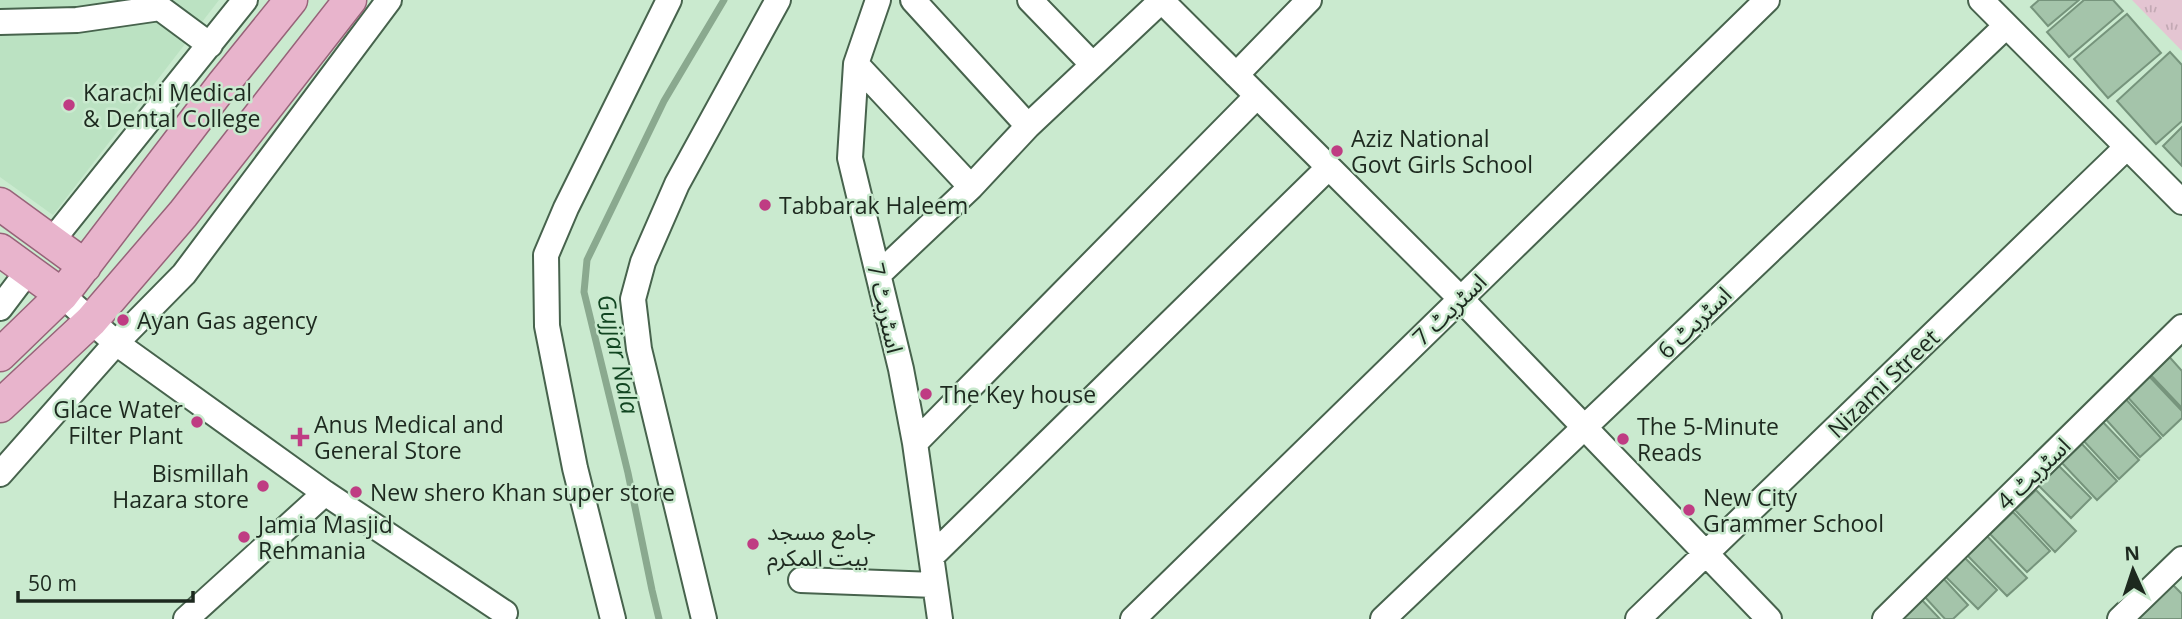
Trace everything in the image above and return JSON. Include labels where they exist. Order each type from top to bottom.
[{"type":"main road","points":[[0,355],[62,295],[85,267],[291,0]]},
{"type":"main road","points":[[0,405],[91,321],[183,214],[350,0]]},
{"type":"main road","points":[[0,204],[85,267]]},
{"type":"main road","points":[[0,250],[62,295]]},
{"type":"street","points":[[51,242],[245,0]]},
{"type":"street","points":[[0,474],[116,342],[184,274],[389,0]]},
{"type":"street","points":[[613,619],[575,468],[547,326],[546,255],[566,208],[669,0]]},
{"type":"street","points":[[704,619],[639,349],[633,299],[643,262],[677,184],[778,0]]},
{"type":"street","name":"اسٹریٹ 7","points":[[878,0],[856,64],[850,158],[901,369],[915,443],[940,619]]},
{"type":"street","points":[[913,0],[1028,126]]},
{"type":"street","points":[[1030,0],[1093,65]]},
{"type":"street","points":[[879,274],[971,187],[1028,126],[1162,0],[1460,299],[1769,619]]},
{"type":"street","name":"اسٹریٹ 7","points":[[1133,619],[1768,0]]},
{"type":"street","points":[[1981,0],[2182,202]]},
{"type":"street","points":[[1236,75],[1299,3]]},
{"type":"street","points":[[0,22],[77,20],[159,4],[210,45]]},
{"type":"street","name":"اسٹریٹ 6","points":[[1383,619],[2006,26]]},
{"type":"street","points":[[856,64],[971,187]]},
{"type":"street","points":[[915,443],[1257,96]]},
{"type":"street","name":"Nizami Street","points":[[1637,619],[2127,147]]},
{"type":"street","points":[[932,556],[1328,168]]},
{"type":"street","points":[[0,308],[28,271]]},
{"type":"street","points":[[62,295],[116,342],[325,493],[505,613]]},
{"type":"street","name":"اسٹریٹ 4","points":[[1885,619],[2182,327]]},
{"type":"street","points":[[186,619],[325,493]]},
{"type":"street","points":[[2120,619],[2182,559]]},
{"type":"street","points":[[801,580],[935,585]]},
{"type":"shaded area","name":"Karachi Medical & Dental College","points":[[0,0],[219,0],[53,215],[0,177]]},
{"type":"green space","points":[[2132,0],[2182,0],[2182,51]]},
{"type":"building","points":[[2039,0],[2079,0],[2048,26],[2031,7]]},
{"type":"building","points":[[2084,0],[2113,0],[2123,11],[2069,57],[2047,32]]},
{"type":"building","points":[[2127,14],[2161,53],[2108,98],[2074,59]]},
{"type":"building","points":[[2170,52],[2182,65],[2182,121],[2156,144],[2117,101]]},
{"type":"building","points":[[2182,127],[2182,166],[2163,146]]},
{"type":"building","points":[[2165,352],[2182,371],[2182,408],[2146,370]]},
{"type":"building","points":[[2146,373],[2182,411],[2182,418],[2163,436],[2124,393]]},
{"type":"building","points":[[2123,396],[2161,438],[2140,457],[2102,415]]},
{"type":"building","points":[[2100,419],[2139,460],[2119,479],[2081,438]]},
{"type":"building","points":[[2082,444],[2117,481],[2097,500],[2062,463]]},
{"type":"building","points":[[2059,466],[2091,498],[2071,518],[2039,486]]},
{"type":"building","points":[[2036,490],[2076,531],[2055,552],[2015,510]]},
{"type":"building","points":[[2013,512],[2050,551],[2027,572],[1990,534]]},
{"type":"building","points":[[1986,535],[2027,578],[2007,596],[1966,554]]},
{"type":"building","points":[[1963,556],[1997,590],[1978,609],[1944,575]]},
{"type":"building","points":[[1943,578],[1968,605],[1953,619],[1945,619],[1924,596]]},
{"type":"building","points":[[2172,584],[2182,594],[2182,619],[2135,619]]},
{"type":"building","points":[[1921,599],[1940,619],[1901,618]]},
{"type":"waterway","name":"Gujjar Nala","points":[[659,619],[628,473],[584,292],[587,260],[664,101],[724,0]]},
{"type":"place","name":"Karachi Medical & Dental College","points":[[69,105]]},
{"type":"place","name":"Aziz National Govt Girls School","points":[[1337,151]]},
{"type":"place","name":"Tabbarak Haleem","points":[[765,205]]},
{"type":"place","name":"Ayan Gas agency","points":[[123,320]]},
{"type":"place","name":"The Key house","points":[[926,394]]},
{"type":"place","name":"Glace Water Filter Plant","points":[[197,422]]},
{"type":"place","name":"Anus Medical and General Store","points":[[300,437]]},
{"type":"place","name":"The 5-Minute Reads","points":[[1623,439]]},
{"type":"place","name":"Bismillah Hazara store","points":[[263,486]]},
{"type":"place","name":"New shero Khan super store","points":[[356,492]]},
{"type":"place","name":"New City Grammer School","points":[[1689,510]]},
{"type":"place","name":"Jamia Masjid Rehmania","points":[[244,537]]},
{"type":"place","name":"جامع مسجد بیت المکرم","points":[[753,544]]}]
